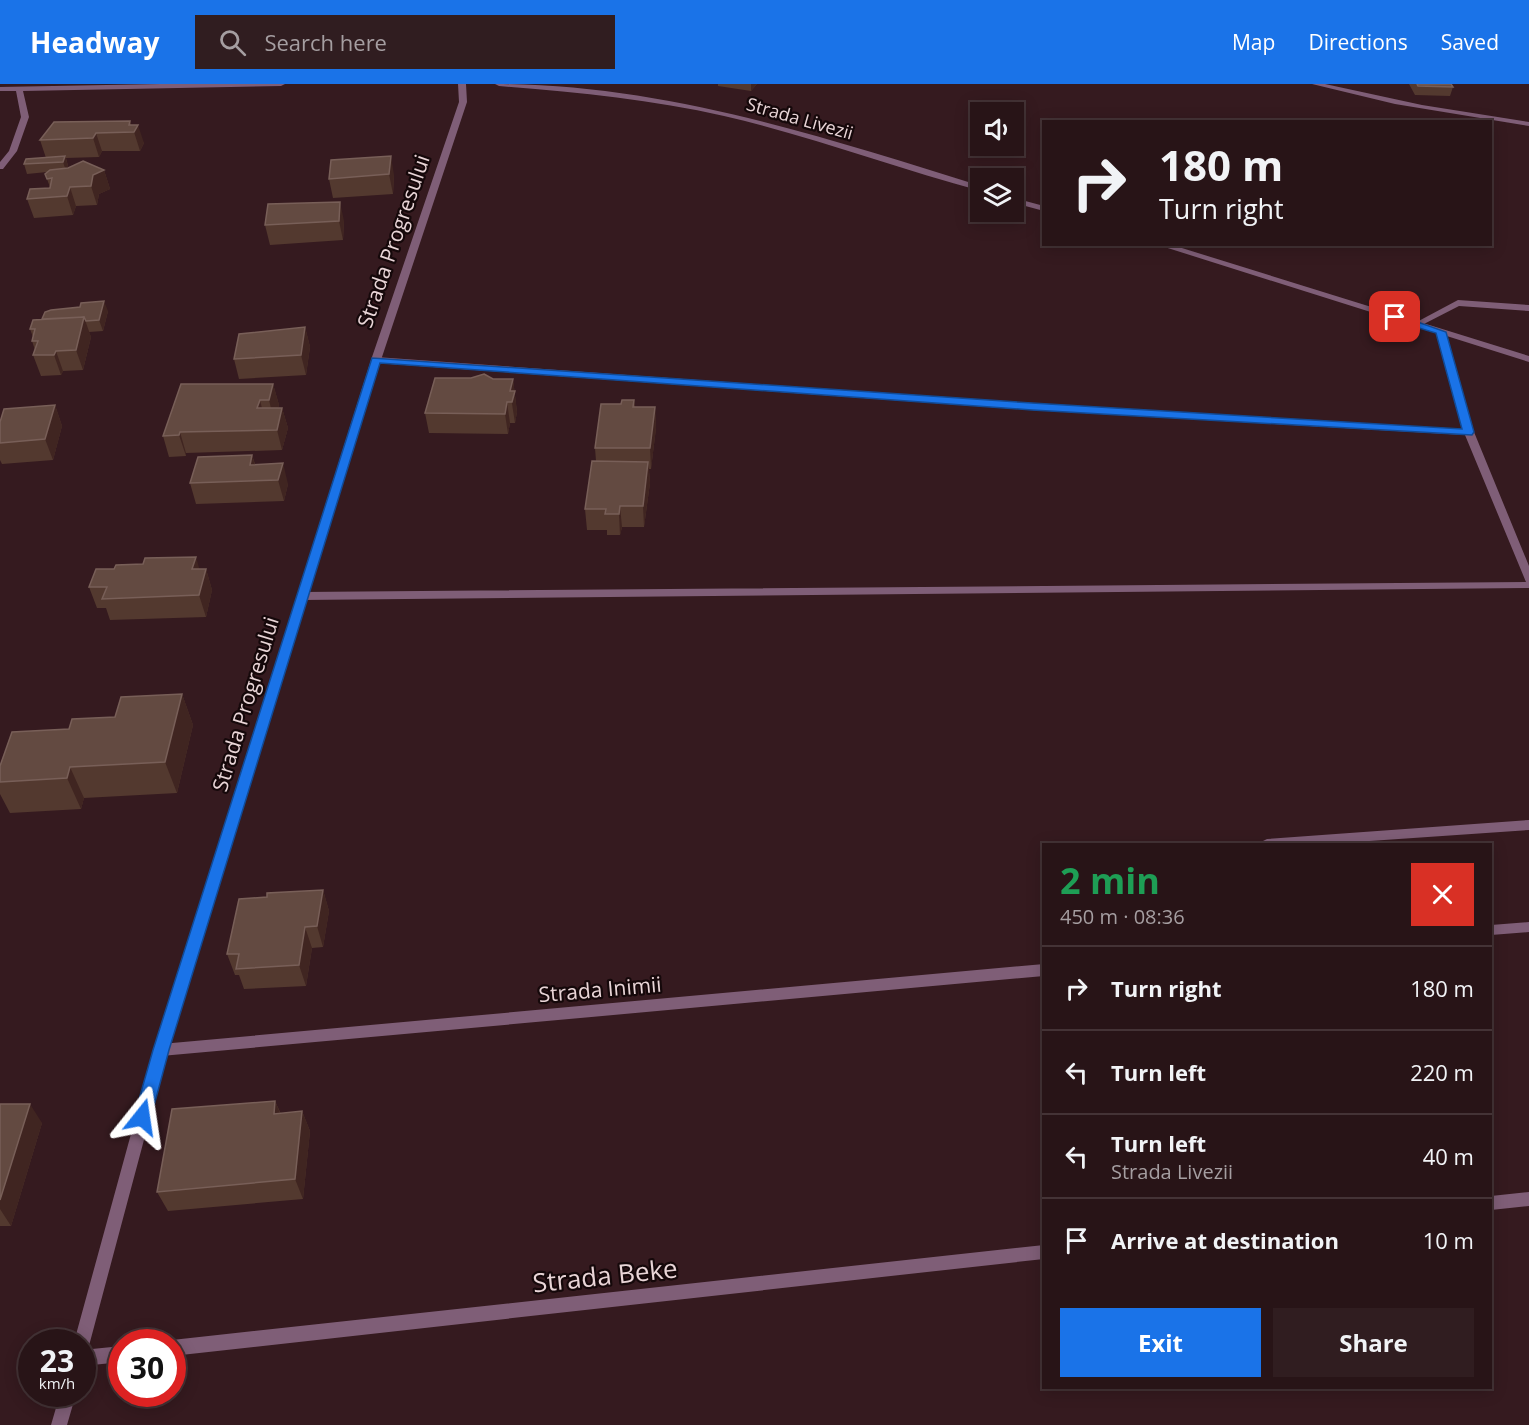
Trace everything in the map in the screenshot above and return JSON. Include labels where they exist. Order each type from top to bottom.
[{"type":"street","points":[[0,89],[281,84]]},
{"type":"street","name":"Strada Progresului","points":[[86,1329],[161,1050],[376,360],[463,102],[462,84]]},
{"type":"street","name":"Strada Livezii","points":[[499,84],[587,91],[687,106],[774,125],[970,186]]},
{"type":"street","points":[[1316,84],[1432,110],[1529,124]]},
{"type":"street","points":[[0,167],[13,151],[26,117],[19,88]]},
{"type":"street","points":[[1024,203],[1042,208]]},
{"type":"street","points":[[1165,246],[1529,359]]},
{"type":"street","points":[[1417,324],[1458,303],[1529,308]]},
{"type":"street","points":[[1441,332],[1468,432],[1529,579]]},
{"type":"street","points":[[376,360],[1032,407],[1468,432]]},
{"type":"street","points":[[302,596],[1529,585]]},
{"type":"street","points":[[1281,843],[1529,825]]},
{"type":"street","points":[[1492,930],[1529,927]]},
{"type":"street","name":"Strada Inimii","points":[[161,1050],[1042,970]]},
{"type":"street","points":[[1492,1203],[1529,1199]]},
{"type":"street","name":"Strada Beke","points":[[186,1346],[1042,1252]]},
{"type":"street","points":[[59,1425],[64,1407]]},
{"type":"building","points":[[1417,84],[1451,84],[1453,87],[1418,86]]},
{"type":"building","points":[[130,121],[129,125],[138,125],[134,132],[96,133],[93,138],[40,140],[54,122]]},
{"type":"building","points":[[65,156],[63,162],[24,164],[26,159]]},
{"type":"building","points":[[391,156],[389,174],[329,179],[331,160]]},
{"type":"building","points":[[83,161],[104,170],[93,175],[91,186],[70,187],[67,196],[27,199],[30,189],[50,188],[52,178],[47,179],[45,174],[50,170],[68,168]]},
{"type":"building","points":[[340,202],[339,221],[265,225],[268,204]]},
{"type":"building","points":[[104,301],[99,320],[86,321],[84,317],[42,319],[45,312],[51,310],[80,307],[81,303]]},
{"type":"building","points":[[84,317],[76,350],[56,351],[54,355],[33,355],[38,341],[32,341],[35,329],[30,329],[33,320]]},
{"type":"building","points":[[305,327],[301,355],[234,359],[239,334]]},
{"type":"building","points":[[484,374],[493,379],[513,379],[510,391],[515,391],[512,402],[507,402],[505,414],[425,413],[435,378],[471,378]]},
{"type":"building","points":[[181,384],[273,384],[269,400],[260,400],[257,408],[282,408],[277,430],[180,432],[179,435],[163,436]]},
{"type":"building","points":[[622,400],[634,400],[633,407],[655,407],[650,448],[595,448],[601,404],[621,404]]},
{"type":"building","points":[[55,405],[45,439],[0,443],[0,422],[4,409]]},
{"type":"building","points":[[252,455],[250,465],[283,463],[278,480],[190,483],[198,457]]},
{"type":"building","points":[[592,461],[648,462],[643,506],[620,506],[619,514],[605,514],[606,509],[585,509]]},
{"type":"building","points":[[196,557],[192,569],[206,569],[199,595],[102,599],[107,587],[89,587],[96,569],[114,569],[116,565],[143,564],[145,558]]},
{"type":"building","points":[[182,694],[165,762],[70,767],[67,778],[0,782],[0,766],[12,732],[69,729],[72,719],[115,717],[121,697]]},
{"type":"building","points":[[323,890],[317,926],[305,927],[299,965],[236,969],[239,954],[227,954],[239,899],[267,897],[267,893]]},
{"type":"building","points":[[275,1101],[274,1114],[302,1111],[295,1179],[157,1192],[172,1109]]},
{"type":"building","points":[[0,1104],[30,1104],[0,1200]]},
{"type":"route","points":[[142,1117],[376,360],[1032,407],[1468,432],[1441,332],[1395,317]]}]
